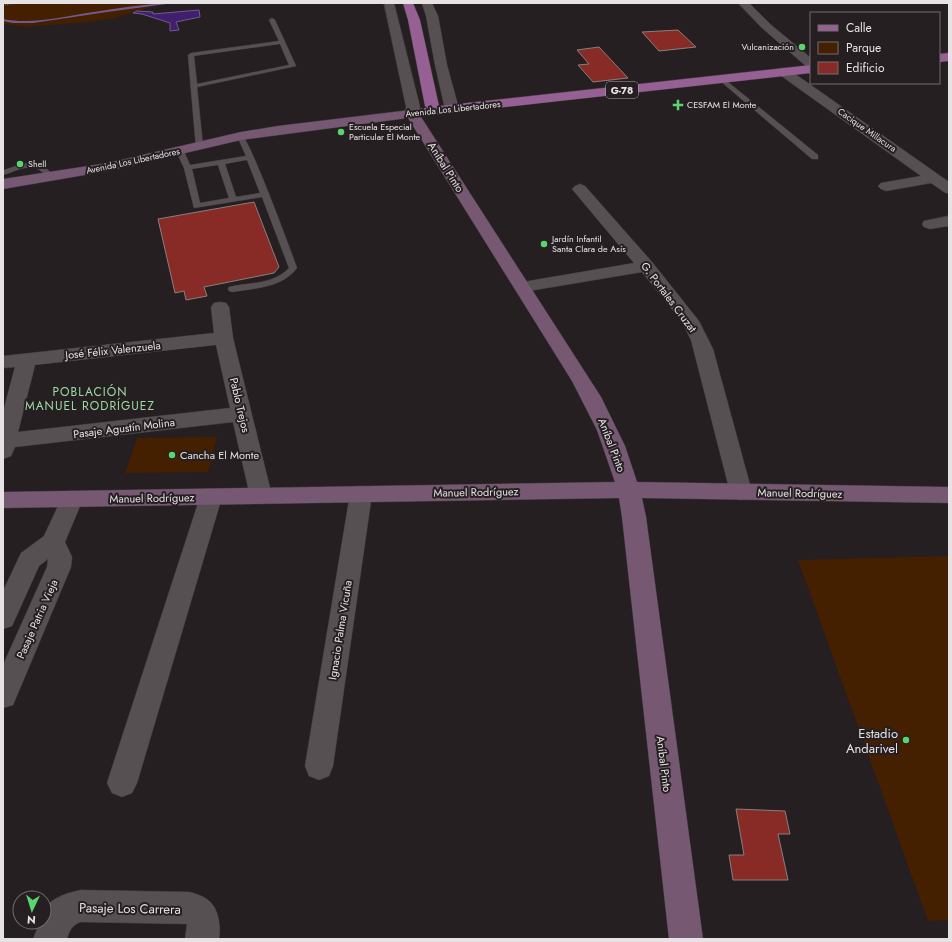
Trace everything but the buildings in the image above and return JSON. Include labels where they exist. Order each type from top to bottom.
[{"type":"main road","points":[[408,3],[432,108]]},
{"type":"main road","name":"Avenida Los Libertadores","points":[[432,108],[452,109],[810,69]]},
{"type":"street","name":"Aníbal Pinto","points":[[389,3],[413,107],[412,114],[582,381],[601,415],[616,451],[628,490],[636,533],[686,939]]},
{"type":"street","points":[[427,3],[432,16],[441,65],[452,109]]},
{"type":"street","points":[[742,3],[766,26],[810,63]]},
{"type":"street","name":"Cacique Millacura","points":[[784,72],[949,189]]},
{"type":"street","points":[[432,108],[448,93]]},
{"type":"street","name":"Avenida Los Libertadores","points":[[3,184],[108,167],[241,136],[311,125],[412,114],[432,108]]},
{"type":"street","points":[[886,186],[934,178]]},
{"type":"street","name":"G. Portales Cruzat","points":[[580,189],[646,266],[690,321],[700,340],[741,492]]},
{"type":"street","points":[[930,224],[949,221]]},
{"type":"street","points":[[523,287],[646,266]]},
{"type":"street","name":"Pablo Trejos","points":[[220,307],[224,338],[261,496]]},
{"type":"street","name":"José Félix Valenzuela","points":[[3,362],[224,338]]},
{"type":"street","points":[[4,446],[27,359]]},
{"type":"street","name":"Pasaje Agustín Molina","points":[[4,446],[242,414]]},
{"type":"street","name":"Manuel Rodríguez","points":[[3,500],[628,490],[949,495]]},
{"type":"street","name":"Ignacio Palma Vicuña","points":[[319,766],[361,494]]},
{"type":"street","points":[[122,784],[211,497]]},
{"type":"street","points":[[3,618],[30,560],[54,542],[72,499]]},
{"type":"street","name":"Pasaje Patria Vieja","points":[[3,696],[59,567],[60,557],[54,542]]},
{"type":"street","name":"Pasaje Los Carrera","points":[[50,939],[58,918],[64,911],[72,907],[81,906],[190,908],[196,910],[204,921],[202,939]]},
{"type":"lane","points":[[194,86],[293,66],[272,20]]},
{"type":"lane","points":[[199,146],[191,55],[282,42]]},
{"type":"lane","points":[[721,79],[815,157]]},
{"type":"lane","points":[[232,289],[276,281],[288,275],[293,268],[241,136]]},
{"type":"lane","points":[[180,151],[188,168],[197,206],[265,194]]},
{"type":"lane","points":[[188,168],[250,157]]},
{"type":"lane","points":[[221,162],[233,200]]},
{"type":"lane","points":[[3,173],[14,168],[33,166],[41,168],[51,177]]},
{"type":"path","points":[[3,5],[16,3]]},
{"type":"green space","points":[[3,3],[164,3],[115,18],[89,22],[24,27],[3,24]]},
{"type":"green space","name":"Cancha El Monte","points":[[217,437],[208,472],[125,473],[137,438]]},
{"type":"green space","name":"Estadio Andarivel","points":[[949,556],[949,920],[928,921],[798,560]]},
{"type":"shaded area","points":[[199,10],[200,17],[176,22],[179,30],[170,31],[170,23],[142,14],[133,13],[137,11],[153,12],[153,14]]},
{"type":"waterway","points":[[3,20],[23,23],[54,20],[140,6],[173,3]]},
{"type":"waterway","points":[[251,3],[314,3]]},
{"type":"place","name":"Vulcanización","points":[[802,47]]},
{"type":"place","name":"CESFAM El Monte","points":[[678,105]]},
{"type":"place","name":"Escuela Especial Particular El Monte","points":[[341,132]]},
{"type":"place","name":"Shell","points":[[20,164]]},
{"type":"place","name":"Jardín Infantil Santa Clara de Asís","points":[[544,244]]},
{"type":"place","name":"Cancha El Monte","points":[[172,455]]},
{"type":"place","name":"Estadio Andarivel","points":[[906,740]]},
{"type":"district","name":"POBLACIÓN MANUEL RODRÍGUEZ","points":[[90,399]]}]
